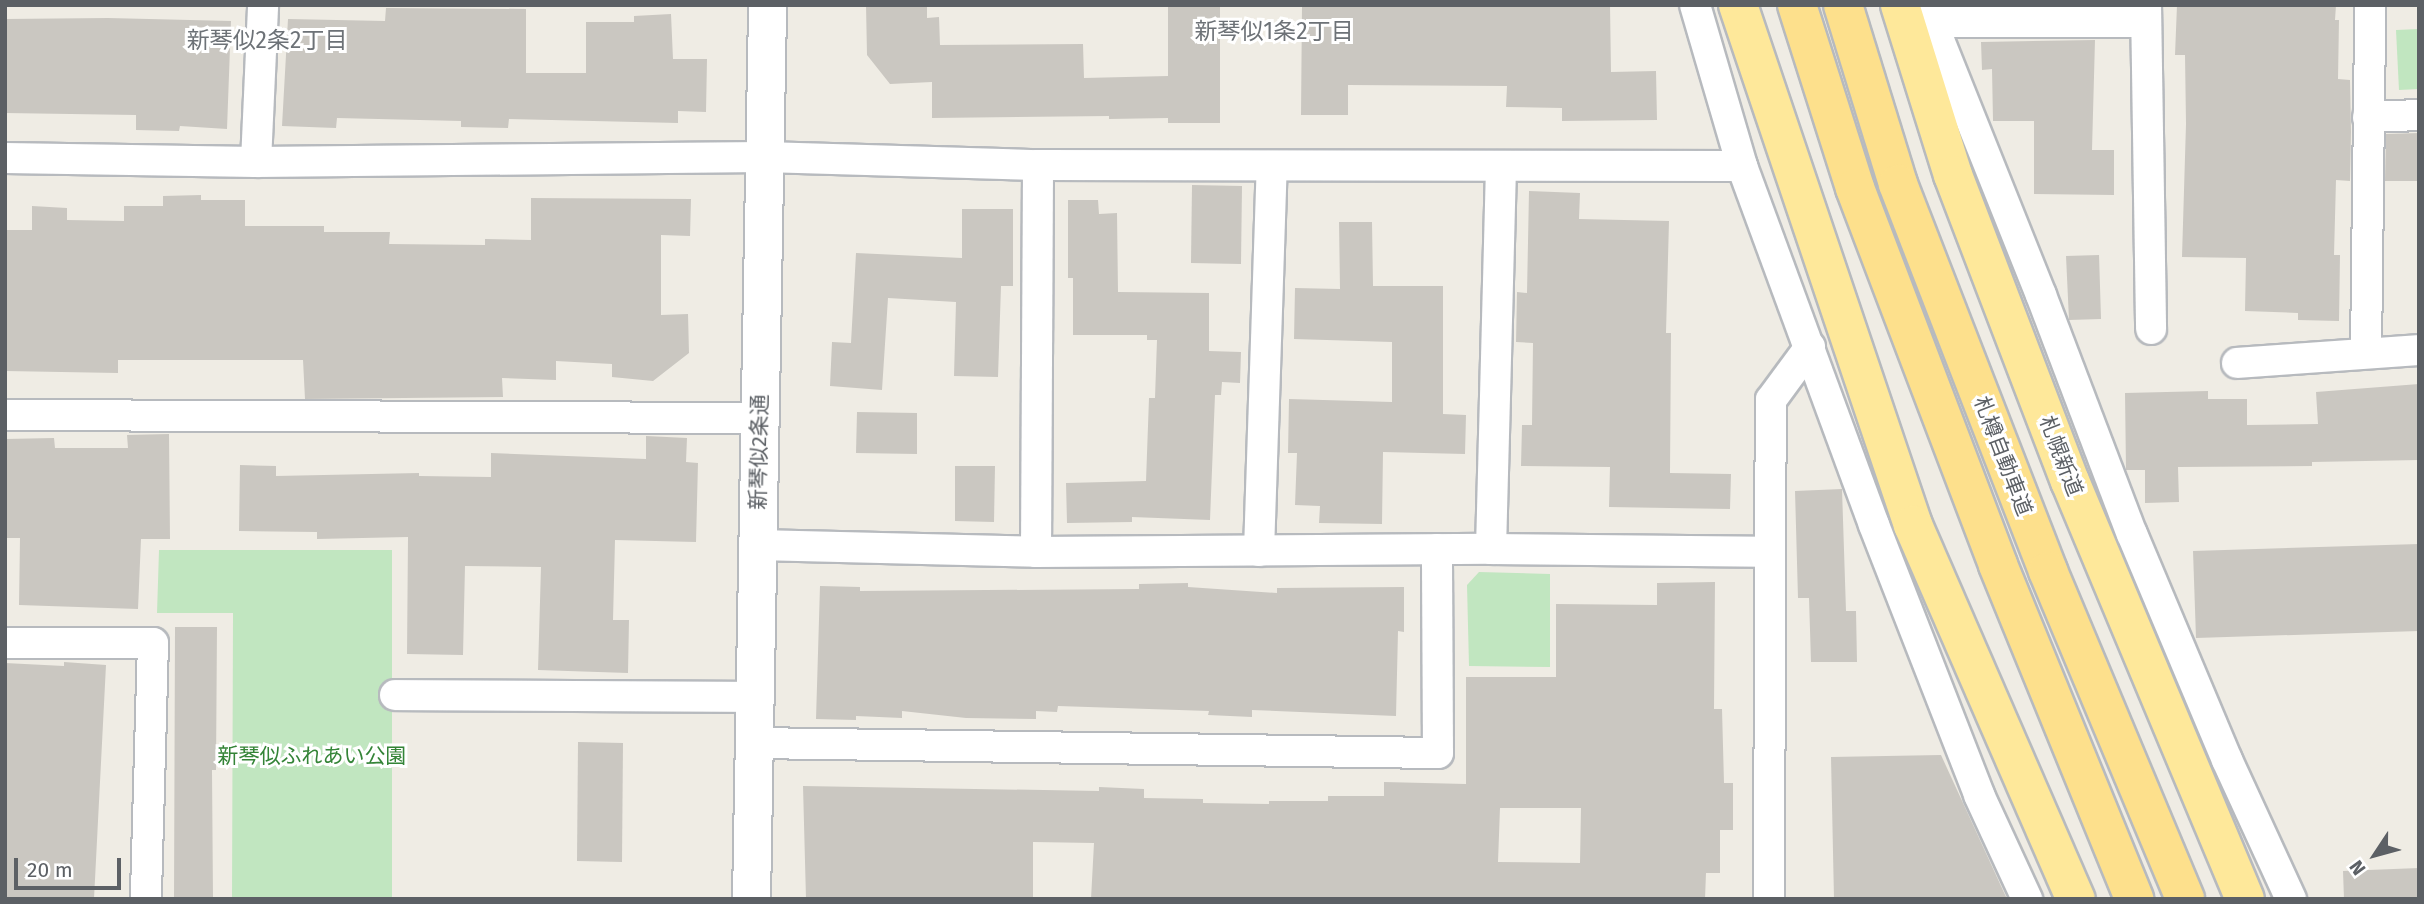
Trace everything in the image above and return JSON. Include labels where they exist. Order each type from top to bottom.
[{"type":"highway","points":[[1738,5],[1913,525],[2076,899]]},
{"type":"highway","name":"札樽自動車道","points":[[1797,5],[1855,188],[1998,565],[2134,899]]},
{"type":"highway","name":"札樽自動車道","points":[[1843,5],[1898,184],[2048,571],[2185,899]]},
{"type":"highway","name":"札幌新道","points":[[1918,11],[1953,175],[2070,481],[2245,899]]},
{"type":"street","points":[[256,162],[263,5]]},
{"type":"street","name":"新琴似2条通","points":[[751,899],[767,5]]},
{"type":"street","points":[[1695,5],[1742,166],[1874,525],[1979,795],[2027,899]]},
{"type":"street","points":[[2366,353],[2370,5]]},
{"type":"street","points":[[2151,329],[2146,13],[1918,11],[2041,295],[2132,534],[2227,760],[2291,899]]},
{"type":"street","points":[[2368,117],[2419,115]]},
{"type":"street","points":[[5,158],[256,162],[764,157],[1038,165],[1742,166]]},
{"type":"street","points":[[1036,552],[1038,165]]},
{"type":"street","points":[[1259,551],[1272,166]]},
{"type":"street","points":[[1491,549],[1501,166]]},
{"type":"street","points":[[1769,899],[1772,400],[1810,347]]},
{"type":"street","points":[[2237,363],[2419,350]]},
{"type":"street","points":[[5,415],[760,418]]},
{"type":"street","points":[[757,545],[1036,552],[1437,549],[1770,552]]},
{"type":"street","points":[[754,743],[1438,753],[1437,549]]},
{"type":"street","points":[[5,643],[153,643],[146,899]]},
{"type":"street","points":[[394,695],[754,697]]},
{"type":"green space","points":[[2419,29],[2419,89],[2399,90],[2396,30]]},
{"type":"green space","name":"新琴似ふれあい公園","points":[[159,550],[392,550],[392,899],[232,899],[233,613],[157,613]]},
{"type":"green space","points":[[1479,572],[1550,574],[1550,667],[1469,666],[1467,585]]},
{"type":"building","points":[[866,5],[927,5],[927,18],[939,17],[940,45],[1083,44],[1084,78],[1168,76],[1168,5],[1220,5],[1220,123],[1168,123],[1168,118],[1109,119],[1109,116],[932,118],[932,82],[890,84],[867,55]]},
{"type":"building","points":[[1302,5],[1610,5],[1611,72],[1656,71],[1657,120],[1562,121],[1562,108],[1506,107],[1507,86],[1348,85],[1348,115],[1301,115]]},
{"type":"building","points":[[2177,5],[2336,5],[2335,20],[2339,20],[2338,79],[2350,80],[2351,132],[2350,181],[2336,180],[2334,255],[2340,255],[2339,321],[2298,320],[2298,313],[2245,311],[2246,258],[2182,257],[2185,55],[2175,55]]},
{"type":"building","points":[[386,8],[526,9],[526,73],[586,73],[586,22],[634,22],[634,16],[671,14],[673,59],[707,59],[706,112],[678,111],[678,123],[509,119],[508,128],[461,127],[461,121],[337,118],[336,128],[282,126],[288,19],[385,21]]},
{"type":"building","points":[[5,19],[231,21],[227,129],[180,126],[179,131],[136,130],[136,115],[5,113]]},
{"type":"building","points":[[2095,40],[2092,150],[2114,150],[2114,195],[2034,194],[2034,121],[1993,121],[1992,69],[1982,70],[1981,42]]},
{"type":"building","points":[[2419,133],[2419,181],[2385,181],[2386,134]]},
{"type":"building","points":[[1192,185],[1242,186],[1241,264],[1191,263]]},
{"type":"building","points":[[1529,191],[1580,193],[1579,219],[1669,221],[1666,333],[1671,333],[1670,473],[1731,474],[1730,509],[1609,507],[1610,467],[1521,466],[1522,425],[1532,425],[1533,343],[1516,342],[1517,292],[1527,293]]},
{"type":"building","points":[[201,195],[201,200],[245,200],[245,226],[324,226],[324,232],[390,232],[389,244],[485,245],[485,239],[531,240],[531,198],[691,199],[690,236],[661,235],[661,315],[688,314],[689,353],[653,381],[612,377],[612,364],[556,361],[556,380],[502,378],[503,397],[305,399],[303,360],[118,360],[118,373],[5,371],[5,230],[32,230],[32,206],[67,208],[67,220],[124,221],[124,206],[163,206],[163,196]]},
{"type":"building","points":[[1068,200],[1098,200],[1099,214],[1117,213],[1118,292],[1209,293],[1209,351],[1241,352],[1240,383],[1222,382],[1221,395],[1215,395],[1210,520],[1132,517],[1132,522],[1067,523],[1066,483],[1146,481],[1149,398],[1155,398],[1157,340],[1147,340],[1147,335],[1073,335],[1073,278],[1068,278]]},
{"type":"building","points":[[962,209],[1013,209],[1013,286],[1001,286],[998,377],[954,376],[956,302],[888,298],[882,390],[830,386],[832,342],[851,343],[856,253],[962,258]]},
{"type":"building","points":[[1339,222],[1372,222],[1373,286],[1443,286],[1443,414],[1466,415],[1465,454],[1383,452],[1382,524],[1319,523],[1320,506],[1295,505],[1297,453],[1288,453],[1289,399],[1392,402],[1392,342],[1294,339],[1295,288],[1340,289]]},
{"type":"building","points":[[2099,255],[2101,319],[2069,320],[2066,256]]},
{"type":"building","points":[[2419,384],[2419,460],[2312,462],[2312,466],[2178,467],[2179,502],[2145,503],[2145,470],[2126,470],[2125,393],[2208,391],[2208,399],[2247,399],[2247,425],[2318,424],[2316,392]]},
{"type":"building","points":[[857,412],[917,413],[917,454],[856,453]]},
{"type":"building","points":[[169,434],[170,539],[141,539],[138,609],[19,605],[20,538],[5,538],[5,439],[54,438],[55,448],[128,448],[127,435]]},
{"type":"building","points":[[646,436],[687,438],[686,462],[698,463],[696,542],[615,540],[613,620],[629,620],[628,673],[538,670],[541,567],[465,566],[463,655],[407,654],[408,537],[317,539],[317,532],[239,531],[240,465],[276,466],[276,476],[419,473],[419,476],[491,477],[491,453],[646,459]]},
{"type":"building","points":[[955,466],[995,466],[994,522],[955,521]]},
{"type":"building","points":[[1842,489],[1846,611],[1856,611],[1857,662],[1811,662],[1809,598],[1798,598],[1795,491]]},
{"type":"building","points":[[2419,544],[2419,631],[2196,638],[2193,551]]},
{"type":"building","points":[[1715,582],[1714,709],[1722,709],[1724,783],[1733,783],[1733,830],[1720,830],[1720,873],[1706,873],[1705,899],[1091,899],[1094,843],[1033,842],[1033,899],[806,899],[803,786],[1099,791],[1099,787],[1144,789],[1144,798],[1203,799],[1203,803],[1269,804],[1269,801],[1328,801],[1328,796],[1384,796],[1384,782],[1466,784],[1466,677],[1556,677],[1556,604],[1657,605],[1657,583]],"holes":[[[1500,808],[1581,808],[1580,863],[1498,862]]]},
{"type":"building","points":[[1188,583],[1188,587],[1277,593],[1277,588],[1404,587],[1404,632],[1398,631],[1396,716],[1252,710],[1252,717],[1208,715],[1209,711],[1058,706],[1057,712],[1036,711],[1036,719],[966,718],[902,711],[902,718],[856,716],[856,720],[816,719],[820,586],[860,587],[860,591],[1139,589],[1139,584]]},
{"type":"building","points":[[175,627],[217,627],[216,770],[212,770],[213,899],[174,899]]},
{"type":"building","points":[[64,662],[106,665],[94,899],[5,899],[5,663],[64,666]]},
{"type":"building","points":[[578,742],[623,743],[622,862],[577,861]]},
{"type":"building","points":[[1941,755],[2007,899],[1834,899],[1831,757]]},
{"type":"building","points":[[2419,868],[2419,899],[2344,899],[2343,871]]},
{"type":"district","name":"新琴似1条2丁目","points":[[1274,31]]},
{"type":"district","name":"新琴似2条2丁目","points":[[267,40]]}]
